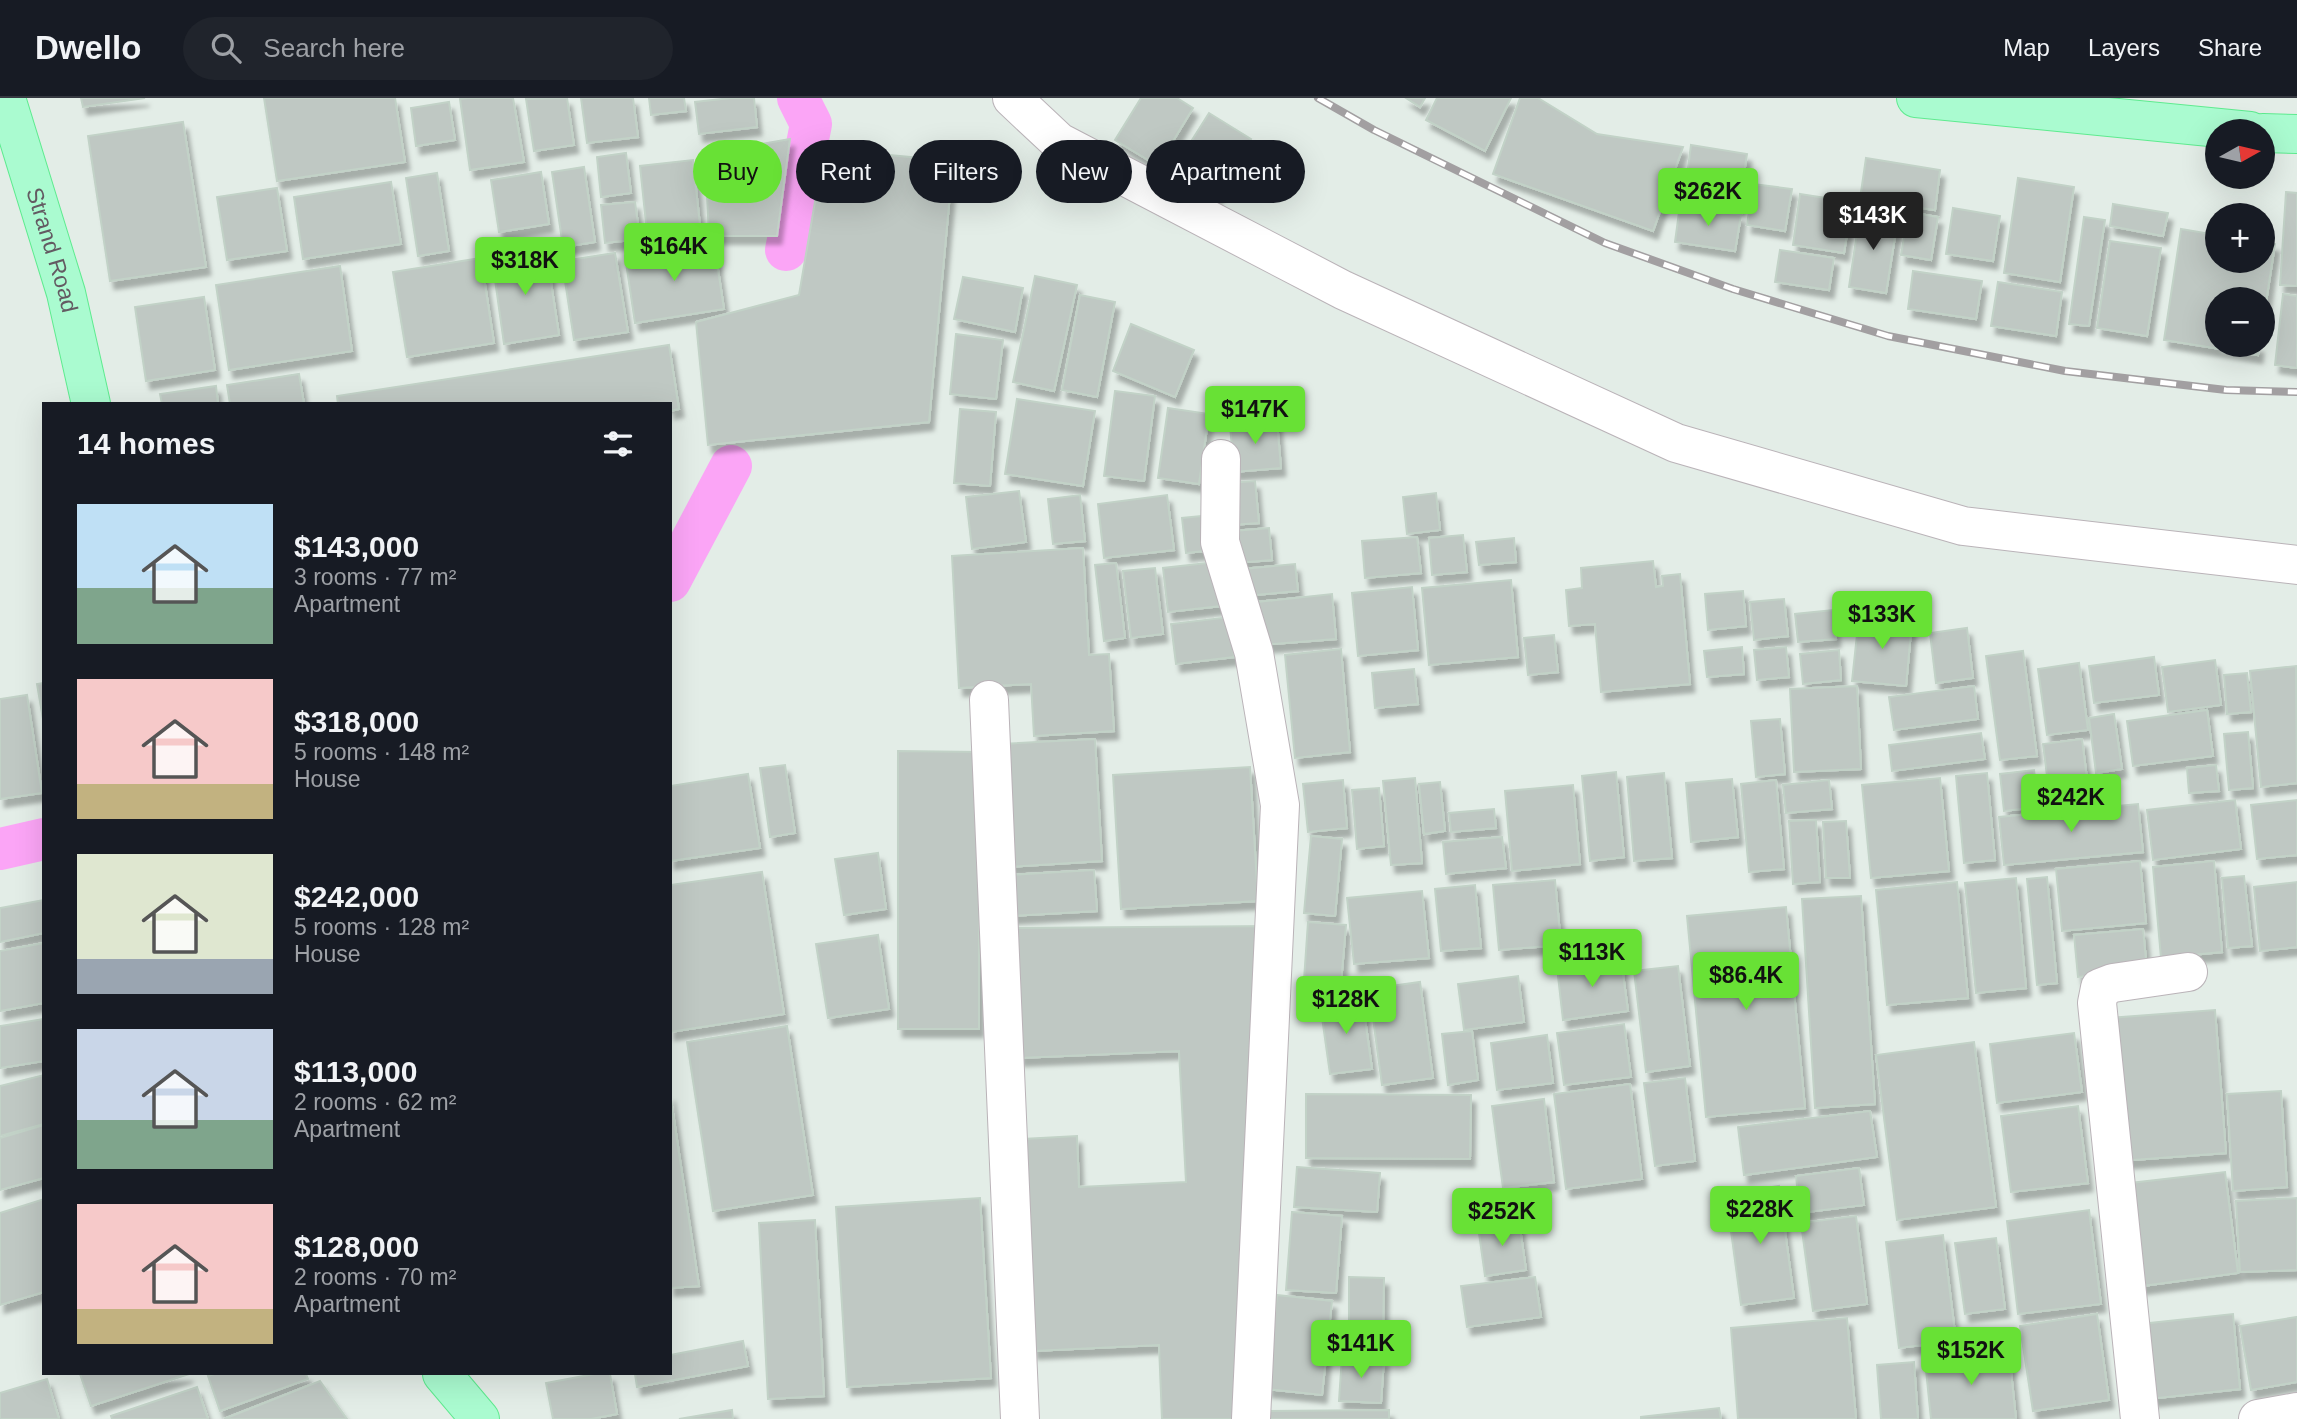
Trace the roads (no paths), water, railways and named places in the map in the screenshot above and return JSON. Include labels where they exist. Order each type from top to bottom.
[{"type":"main road","name":"Strand Road","points":[[6,98],[66,292],[91,402]]},
{"type":"main road","points":[[1936,99],[2205,126]]},
{"type":"main road","points":[[2275,133],[2297,135]]},
{"type":"main road","points":[[443,1375],[480,1419]]},
{"type":"street","points":[[1012,98],[1059,142],[1330,284],[1676,443],[1963,526],[2297,565]]},
{"type":"street","points":[[1221,458],[1220,542],[1254,653],[1280,805],[1251,1419]]},
{"type":"street","points":[[989,700],[1020,1419]]},
{"type":"street","points":[[2140,1419],[2097,1003],[2100,988],[2113,983],[2189,972]]},
{"type":"street","points":[[2258,1419],[2297,1412]]},
{"type":"waterway","points":[[786,250],[811,124],[798,98]]},
{"type":"waterway","points":[[672,577],[731,466]]},
{"type":"waterway","points":[[0,849],[42,839]]},
{"type":"railway","points":[[1318,98],[1374,130],[1605,243],[1733,289],[1888,336],[2065,371],[2226,390],[2297,392]]}]
